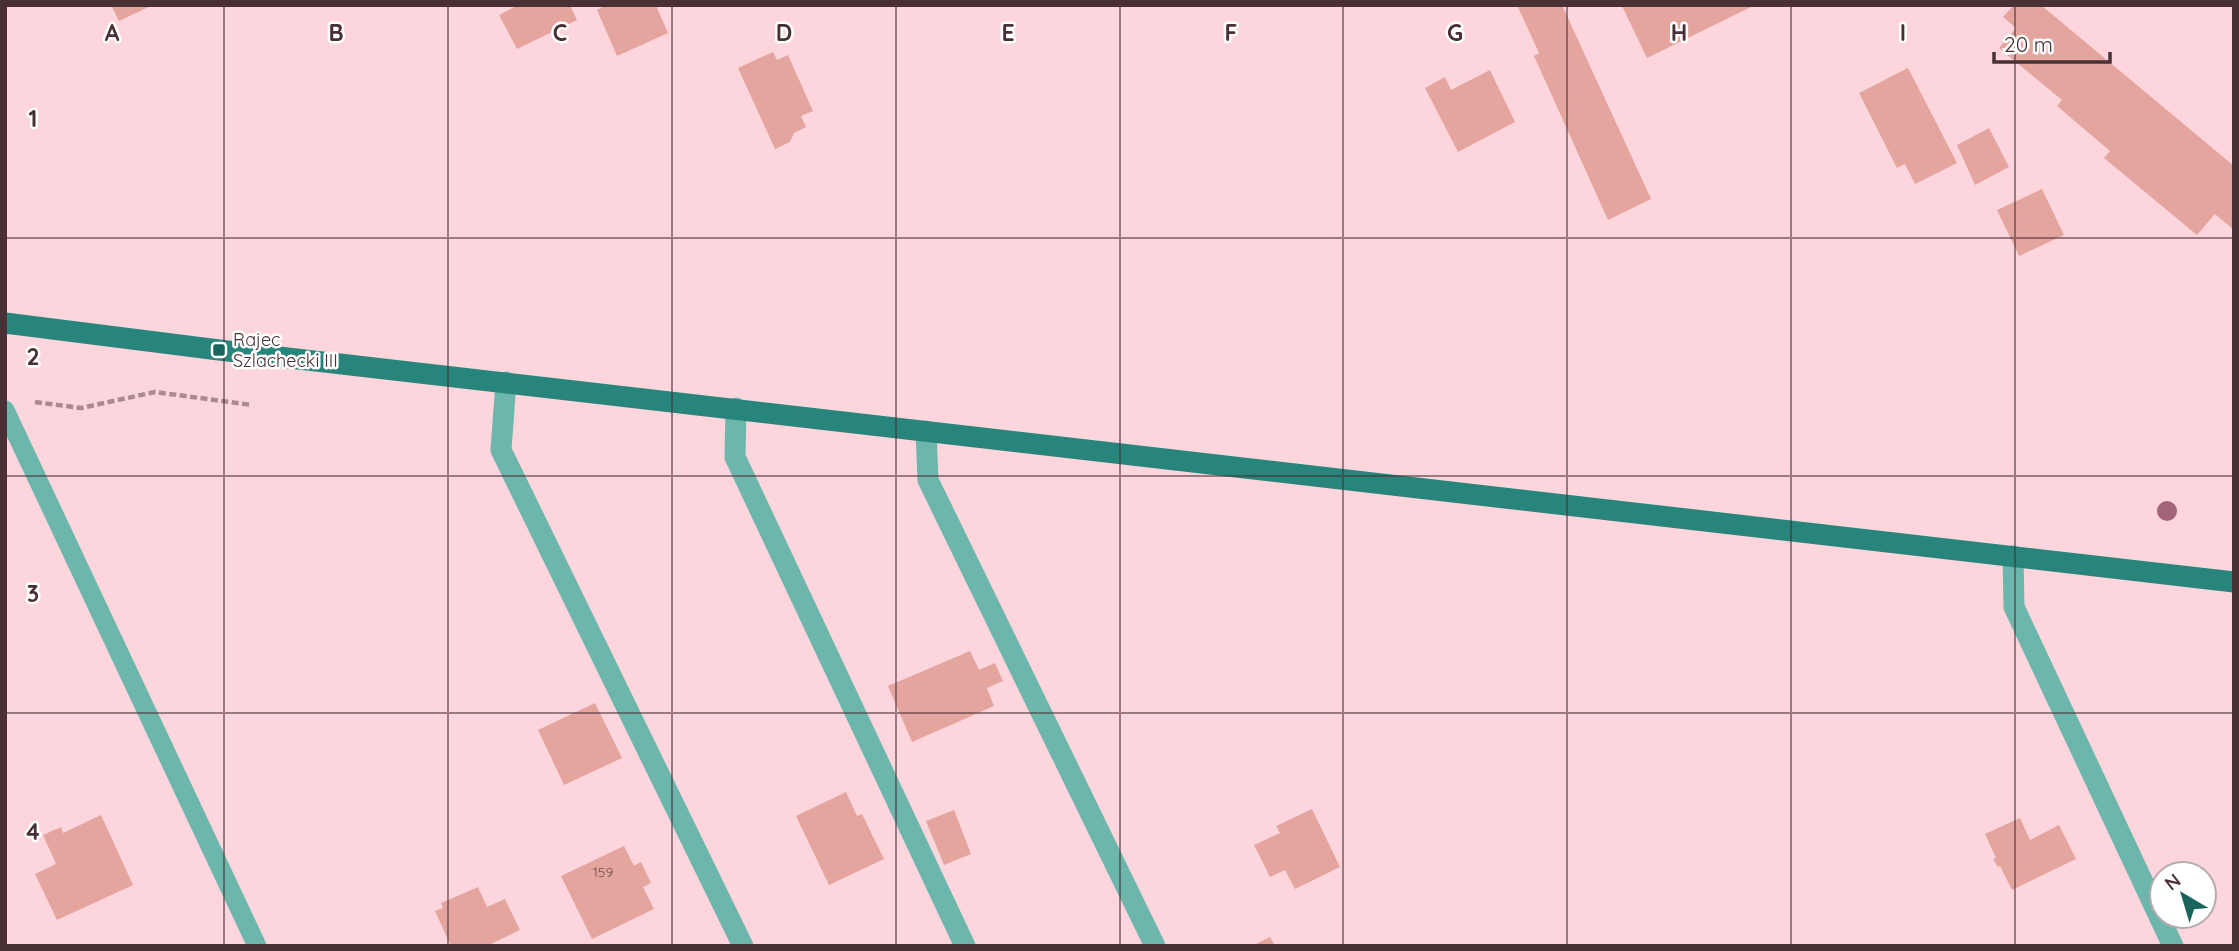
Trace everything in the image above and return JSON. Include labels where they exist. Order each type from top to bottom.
[{"type":"main road","points":[[5,323],[219,350],[2234,582]]},
{"type":"street","points":[[506,382],[501,450],[743,946]]},
{"type":"street","points":[[736,408],[735,457],[965,946]]},
{"type":"street","points":[[926,430],[929,480],[1155,946]]},
{"type":"street","points":[[2013,556],[2014,607],[2173,946]]},
{"type":"lane","points":[[5,410],[257,946]]},
{"type":"path","points":[[30,402],[81,408],[155,392],[251,405]]},
{"type":"building","points":[[111,5],[153,5],[119,21]]},
{"type":"building","points":[[518,5],[570,5],[577,20],[517,49],[499,15]]},
{"type":"building","points":[[606,5],[656,5],[668,33],[617,56],[597,10]]},
{"type":"building","points":[[1517,5],[1562,5],[1651,199],[1608,220],[1534,56],[1539,53]]},
{"type":"building","points":[[1623,5],[1755,5],[1647,58]]},
{"type":"building","points":[[2014,5],[2041,5],[2234,166],[2234,230],[2215,214],[2197,235],[2104,158],[2110,151],[2057,106],[2062,100],[1999,48],[2016,28],[2003,17]]},
{"type":"building","points":[[773,52],[777,60],[788,55],[813,111],[801,116],[806,127],[794,133],[790,142],[775,149],[738,68]]},
{"type":"building","points":[[1908,68],[1957,163],[1915,184],[1905,164],[1897,168],[1859,93]]},
{"type":"building","points":[[1490,70],[1515,122],[1458,152],[1425,88],[1445,77],[1451,90]]},
{"type":"building","points":[[1989,128],[2009,167],[1975,185],[1957,145]]},
{"type":"building","points":[[2042,189],[2064,235],[2019,256],[1997,210]]},
{"type":"building","points":[[970,651],[979,670],[995,663],[1003,681],[987,688],[994,706],[912,742],[888,686]]},
{"type":"building","points":[[595,703],[622,758],[564,785],[538,730]]},
{"type":"building","points":[[846,792],[857,816],[862,814],[884,859],[829,885],[796,816]]},
{"type":"building","points":[[1312,809],[1340,867],[1295,889],[1285,870],[1270,877],[1254,845],[1280,833],[1276,826]]},
{"type":"building","points":[[954,810],[971,854],[944,865],[926,821]]},
{"type":"building","points":[[101,815],[133,885],[57,920],[35,874],[56,864],[43,835],[61,827],[63,833]]},
{"type":"building","points":[[2020,818],[2030,840],[2059,825],[2076,859],[2012,890],[2000,866],[1998,867],[1993,859],[1996,858],[1985,834]]},
{"type":"building","points":[[624,846],[634,866],[641,862],[651,883],[643,887],[654,909],[592,939],[561,876]]},
{"type":"building","points":[[478,887],[487,907],[505,899],[520,930],[487,946],[451,946],[435,911],[443,908],[441,903]]},
{"type":"building","points":[[1270,937],[1275,946],[1252,946]]},
{"type":"place","name":"Rajec Szlachecki III","points":[[219,350]]}]
